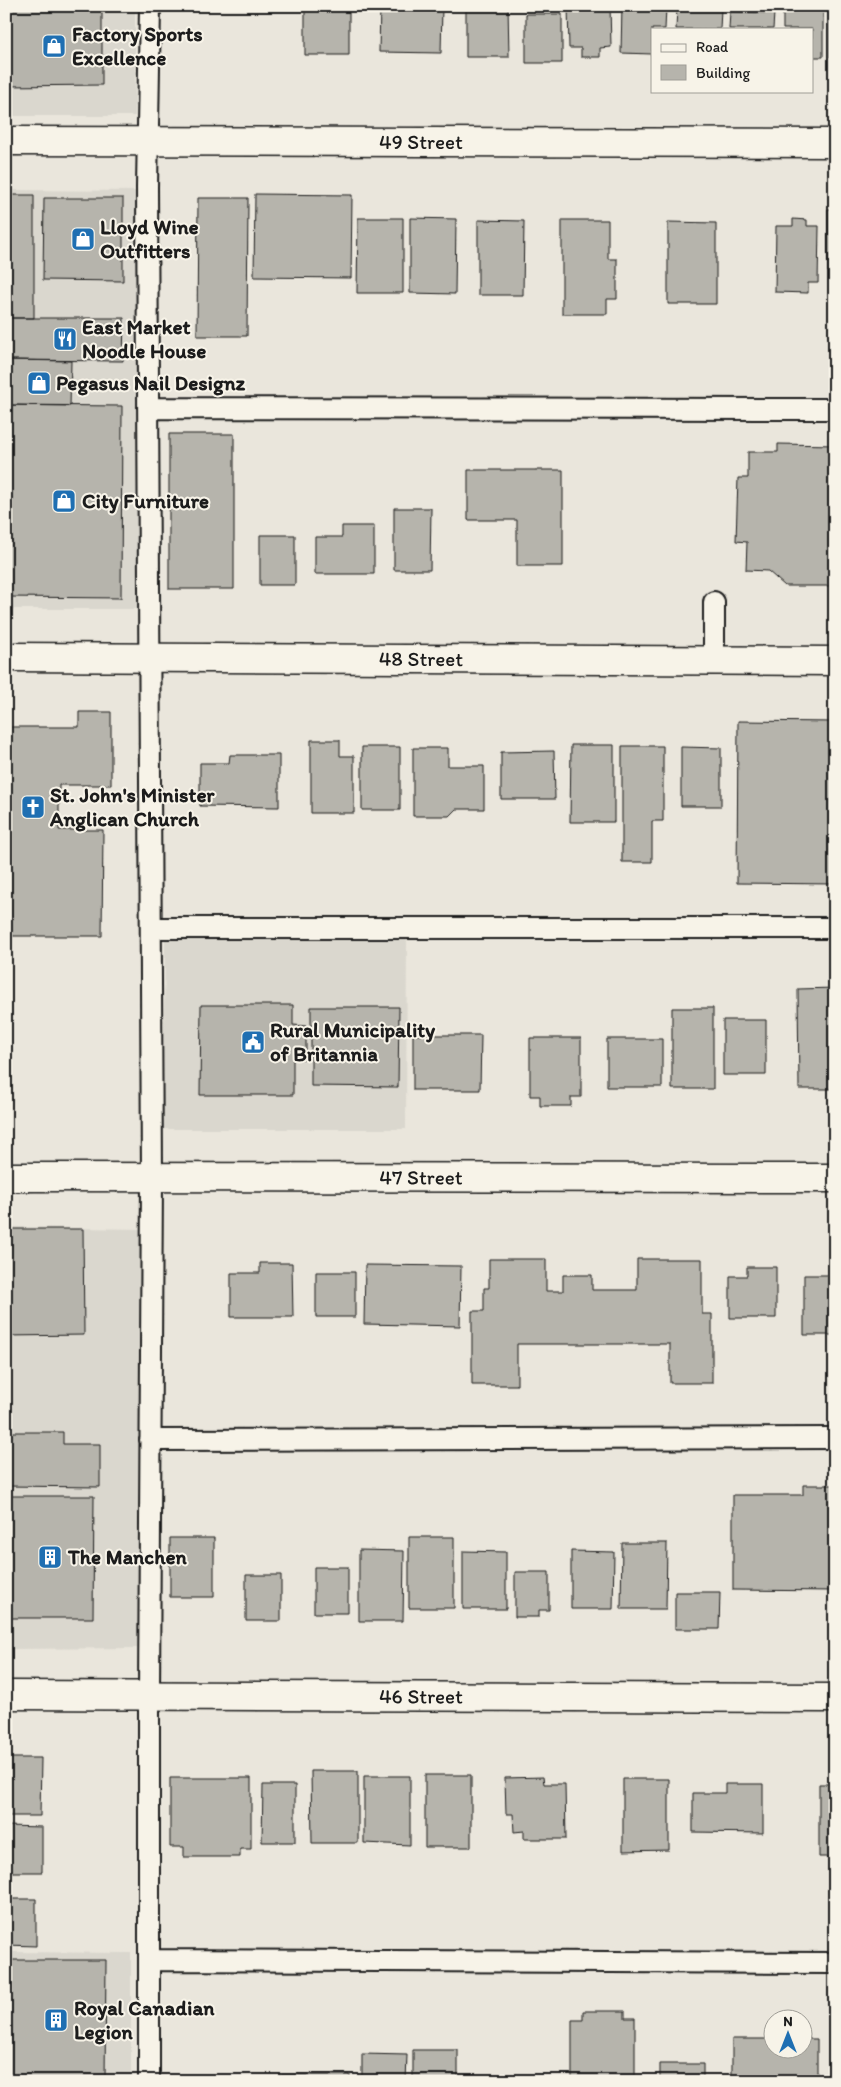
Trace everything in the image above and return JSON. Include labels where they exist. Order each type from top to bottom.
[{"type":"street","name":"49 Street","points":[[6,141],[835,143]]},
{"type":"street","name":"48 Street","points":[[6,657],[835,661]]},
{"type":"street","name":"47 Street","points":[[6,1177],[835,1178]]},
{"type":"street","name":"46 Street","points":[[6,1695],[835,1698]]},
{"type":"lane","points":[[150,6],[147,141],[152,1178],[149,1695],[150,2081]]},
{"type":"lane","points":[[148,408],[835,409]]},
{"type":"lane","points":[[714,602],[714,660]]},
{"type":"lane","points":[[151,928],[835,928]]},
{"type":"lane","points":[[150,1440],[835,1438]]},
{"type":"lane","points":[[149,1960],[835,1963]]},
{"type":"shaded area","points":[[6,6],[135,6],[135,116],[6,116]]},
{"type":"shaded area","points":[[6,190],[139,191],[138,609],[6,609]]},
{"type":"shaded area","points":[[407,935],[406,1129],[163,1129],[165,937]]},
{"type":"shaded area","points":[[6,1227],[144,1229],[142,1648],[6,1649]]},
{"type":"shaded area","name":"Royal Canadian Legion","points":[[6,1952],[131,1953],[131,2081],[6,2081]]},
{"type":"building","name":"Factory Sports Excellence","points":[[6,6],[102,6],[102,85],[6,86]]},
{"type":"building","points":[[305,6],[349,6],[349,55],[305,55]]},
{"type":"building","points":[[380,6],[442,6],[441,53],[379,52]]},
{"type":"building","points":[[466,6],[508,6],[509,57],[466,57]]},
{"type":"building","points":[[568,6],[610,6],[611,47],[600,48],[600,57],[581,57],[581,48],[569,48]]},
{"type":"building","points":[[622,6],[666,7],[665,28],[651,28],[651,54],[621,53]]},
{"type":"building","points":[[783,6],[823,6],[823,57],[814,57],[814,28],[783,28]]},
{"type":"building","points":[[830,6],[835,6],[835,57],[830,57]]},
{"type":"building","points":[[677,8],[721,9],[720,28],[676,28]]},
{"type":"building","points":[[730,12],[774,13],[773,28],[729,28]]},
{"type":"building","points":[[526,14],[562,14],[562,63],[526,63]]},
{"type":"building","points":[[255,194],[352,195],[351,278],[254,277]]},
{"type":"building","points":[[6,195],[34,195],[34,318],[6,318]]},
{"type":"building","name":"Lloyd Wine Outfitters","points":[[44,198],[123,198],[123,281],[43,280]]},
{"type":"building","points":[[198,198],[248,198],[247,336],[197,336]]},
{"type":"building","points":[[828,209],[835,209],[835,272],[828,272]]},
{"type":"building","points":[[358,218],[403,218],[403,293],[357,293]]},
{"type":"building","points":[[410,218],[456,219],[455,294],[410,293]]},
{"type":"building","points":[[793,219],[807,220],[807,226],[819,226],[818,283],[808,283],[808,293],[775,292],[776,226],[793,226]]},
{"type":"building","points":[[478,220],[524,221],[523,295],[478,295]]},
{"type":"building","points":[[562,220],[608,220],[608,259],[617,259],[617,299],[607,299],[607,314],[562,314]]},
{"type":"building","points":[[668,222],[716,223],[716,304],[668,304]]},
{"type":"building","name":"East Market Noodle House","points":[[6,318],[124,318],[123,361],[6,360]]},
{"type":"building","name":"Pegasus Nail Designz","points":[[6,360],[71,361],[70,406],[6,405]]},
{"type":"building","name":"City Furniture","points":[[6,405],[122,406],[121,598],[6,597]]},
{"type":"building","points":[[169,434],[234,434],[234,589],[169,589]]},
{"type":"building","points":[[778,444],[835,445],[835,586],[785,586],[768,571],[746,570],[747,542],[736,541],[738,478],[748,478],[748,452],[778,452]]},
{"type":"building","points":[[468,470],[563,470],[563,566],[517,566],[517,520],[468,520]]},
{"type":"building","points":[[394,508],[431,508],[430,570],[394,570]]},
{"type":"building","points":[[342,526],[374,526],[374,574],[315,574],[315,537],[342,537]]},
{"type":"building","points":[[260,535],[295,535],[295,585],[260,585]]},
{"type":"building","name":"St. John's Minister Anglican Church","points":[[79,712],[111,712],[111,785],[59,785],[59,830],[103,830],[102,936],[6,936],[6,727],[79,727]]},
{"type":"building","points":[[738,721],[835,722],[835,884],[737,883]]},
{"type":"building","points":[[311,740],[340,740],[340,756],[354,756],[354,813],[311,813]]},
{"type":"building","points":[[571,745],[614,745],[614,822],[570,822]]},
{"type":"building","points":[[622,746],[663,746],[663,821],[652,821],[652,862],[622,862]]},
{"type":"building","points":[[362,747],[400,747],[400,810],[362,810]]},
{"type":"building","points":[[681,747],[721,748],[721,806],[681,806]]},
{"type":"building","points":[[413,748],[448,748],[448,766],[484,766],[484,809],[456,809],[449,816],[413,816]]},
{"type":"building","points":[[554,751],[555,799],[501,799],[501,752]]},
{"type":"building","points":[[230,755],[279,755],[279,807],[200,806],[200,763],[229,763]]},
{"type":"building","points":[[835,988],[835,1089],[799,1089],[798,989]]},
{"type":"building","name":"Rural Municipality of Britannia","points":[[201,1005],[293,1005],[293,1025],[306,1026],[306,1059],[293,1059],[293,1095],[200,1095]]},
{"type":"building","points":[[311,1007],[399,1007],[398,1087],[311,1086]]},
{"type":"building","points":[[672,1008],[713,1008],[713,1089],[672,1089]]},
{"type":"building","points":[[723,1020],[766,1020],[766,1075],[723,1075]]},
{"type":"building","points":[[413,1035],[481,1035],[480,1090],[413,1090]]},
{"type":"building","points":[[530,1038],[581,1038],[581,1097],[571,1097],[571,1106],[540,1106],[540,1096],[530,1096]]},
{"type":"building","points":[[607,1039],[662,1039],[662,1087],[607,1087]]},
{"type":"building","points":[[6,1229],[83,1229],[84,1335],[6,1336]]},
{"type":"building","points":[[489,1259],[546,1259],[546,1291],[563,1291],[563,1275],[592,1275],[592,1290],[637,1290],[637,1259],[702,1259],[702,1314],[712,1314],[712,1383],[670,1383],[670,1344],[517,1344],[517,1385],[472,1385],[472,1311],[484,1311],[484,1288],[489,1288]]},
{"type":"building","points":[[260,1263],[292,1263],[293,1317],[231,1317],[231,1273],[260,1273]]},
{"type":"building","points":[[365,1265],[461,1266],[460,1326],[364,1324]]},
{"type":"building","points":[[747,1267],[776,1267],[776,1318],[730,1318],[730,1276],[747,1276]]},
{"type":"building","points":[[316,1272],[355,1272],[355,1317],[316,1317]]},
{"type":"building","points":[[804,1275],[835,1275],[835,1335],[804,1335]]},
{"type":"building","points":[[6,1432],[63,1432],[63,1444],[100,1444],[100,1487],[6,1486]]},
{"type":"building","points":[[803,1485],[835,1485],[835,1591],[733,1590],[733,1495],[803,1495]]},
{"type":"building","name":"The Manchen","points":[[6,1496],[94,1496],[93,1618],[6,1618]]},
{"type":"building","points":[[409,1537],[454,1537],[454,1608],[409,1608]]},
{"type":"building","points":[[170,1538],[214,1538],[214,1597],[170,1597]]},
{"type":"building","points":[[622,1543],[667,1543],[666,1609],[621,1609]]},
{"type":"building","points":[[359,1550],[404,1551],[403,1621],[359,1621]]},
{"type":"building","points":[[463,1551],[506,1552],[506,1609],[463,1609]]},
{"type":"building","points":[[571,1551],[614,1552],[613,1609],[571,1609]]},
{"type":"building","points":[[314,1567],[348,1567],[348,1613],[314,1613]]},
{"type":"building","points":[[515,1572],[549,1572],[549,1610],[539,1610],[539,1617],[515,1617]]},
{"type":"building","points":[[246,1575],[281,1575],[281,1621],[246,1621]]},
{"type":"building","points":[[675,1592],[720,1592],[719,1629],[675,1629]]},
{"type":"building","points":[[6,1758],[41,1758],[40,1816],[6,1816]]},
{"type":"building","points":[[311,1771],[358,1771],[358,1843],[312,1843]]},
{"type":"building","points":[[425,1775],[471,1775],[471,1847],[425,1847]]},
{"type":"building","points":[[364,1776],[410,1776],[410,1845],[364,1843]]},
{"type":"building","points":[[543,1777],[544,1784],[565,1784],[566,1839],[524,1839],[524,1831],[514,1832],[513,1814],[506,1814],[505,1778]]},
{"type":"building","points":[[170,1778],[251,1778],[251,1849],[240,1849],[240,1857],[184,1857],[184,1847],[170,1847]]},
{"type":"building","points":[[623,1779],[669,1779],[669,1850],[623,1851]]},
{"type":"building","points":[[725,1784],[763,1784],[763,1833],[693,1832],[693,1793],[725,1793]]},
{"type":"building","points":[[819,1784],[835,1784],[835,1857],[819,1857]]},
{"type":"building","points":[[263,1785],[295,1785],[295,1842],[262,1842]]},
{"type":"building","points":[[6,1826],[42,1827],[42,1872],[6,1872]]},
{"type":"building","points":[[6,1899],[36,1899],[36,1946],[6,1945]]},
{"type":"building","name":"Royal Canadian Legion","points":[[6,1960],[106,1960],[105,2081],[6,2081]]},
{"type":"building","points":[[583,2011],[625,2011],[625,2018],[635,2018],[635,2081],[572,2081],[572,2020],[583,2020]]},
{"type":"building","points":[[732,2039],[764,2039],[764,2060],[814,2060],[814,2039],[817,2039],[817,2081],[732,2081]]},
{"type":"building","points":[[413,2050],[458,2050],[458,2081],[413,2081]]},
{"type":"building","points":[[362,2054],[407,2055],[406,2081],[362,2081]]},
{"type":"building","points":[[660,2064],[703,2064],[703,2081],[660,2081]]},
{"type":"building","points":[[282,2075],[350,2075],[350,2081],[282,2081]]},
{"type":"place","name":"Factory Sports Excellence","points":[[54,46]]},
{"type":"place","name":"Lloyd Wine Outfitters","points":[[83,239]]},
{"type":"place","name":"East Market Noodle House","points":[[65,339]]},
{"type":"place","name":"Pegasus Nail Designz","points":[[39,383]]},
{"type":"place","name":"City Furniture","points":[[64,501]]},
{"type":"place","name":"St. John's Minister Anglican Church","points":[[33,807]]},
{"type":"place","name":"Rural Municipality of Britannia","points":[[253,1042]]},
{"type":"place","name":"The Manchen","points":[[50,1557]]},
{"type":"place","name":"Royal Canadian Legion","points":[[56,2020]]}]
